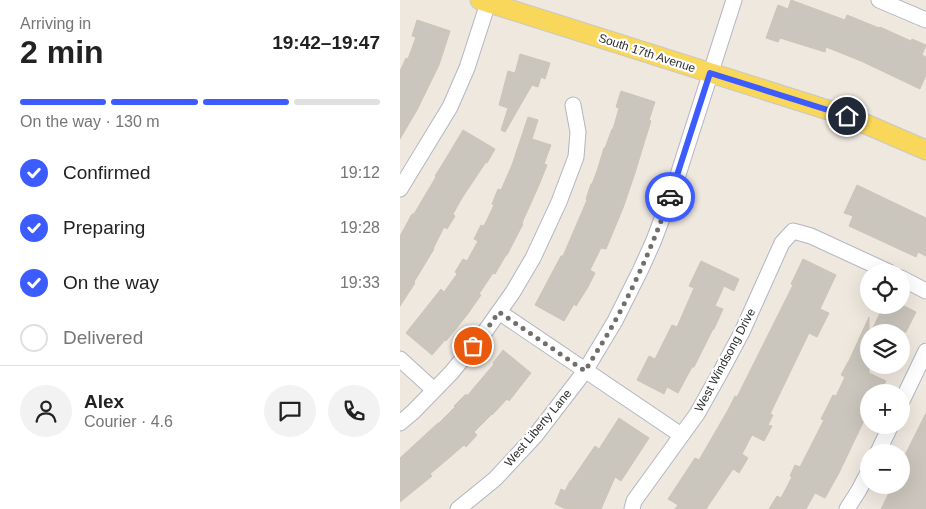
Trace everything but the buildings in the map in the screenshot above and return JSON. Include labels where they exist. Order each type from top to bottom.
[{"type":"main road","name":"South 17th Avenue","points":[[484,1],[847,116],[926,150]]},
{"type":"street","name":"West Liberty Lane","points":[[458,509],[495,479],[535,436],[585,371],[615,321],[654,240],[676,182],[734,0]]},
{"type":"street","points":[[879,0],[926,20]]},
{"type":"street","points":[[400,189],[450,107],[467,68],[484,1]]},
{"type":"street","points":[[400,423],[451,373],[484,333],[513,292],[533,258],[559,202],[576,157],[578,132],[573,105]]},
{"type":"street","name":"West Windsong Drive","points":[[632,509],[634,501],[696,414],[720,373],[742,332],[782,243],[793,231],[811,236],[872,264]]},
{"type":"street","points":[[910,283],[926,291]]},
{"type":"street","points":[[499,312],[681,435]]},
{"type":"street","points":[[910,384],[926,351]]},
{"type":"street","points":[[400,359],[434,390]]},
{"type":"street","points":[[847,509],[860,488]]},
{"type":"way so far","points":[[473,346],[499,312],[585,371],[615,321],[641,269],[670,197]]},
{"type":"route","points":[[670,197],[710,73],[847,116]]}]
